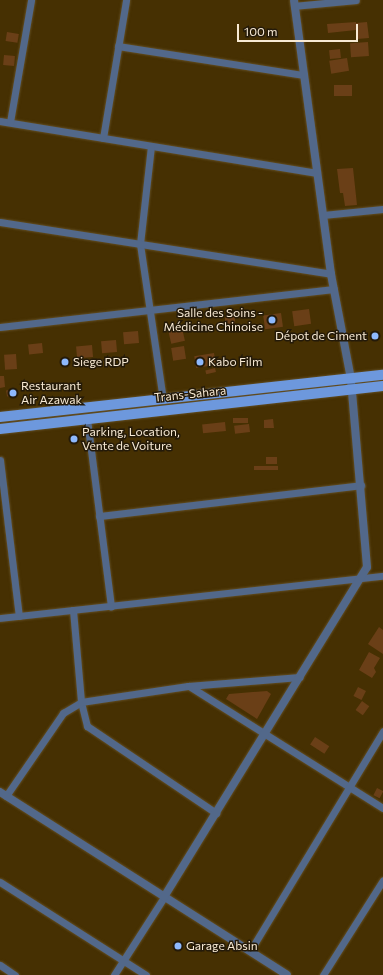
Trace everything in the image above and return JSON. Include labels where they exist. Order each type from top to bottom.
[{"type":"main road","name":"Trans-Sahara","points":[[0,417],[383,375]]},
{"type":"main road","name":"Trans-Sahara","points":[[0,429],[383,386]]},
{"type":"street","points":[[10,122],[31,0]]},
{"type":"street","points":[[103,138],[126,0]]},
{"type":"street","points":[[114,975],[164,897],[367,567],[351,379],[331,274],[294,3],[356,0]]},
{"type":"street","points":[[118,46],[304,75]]},
{"type":"street","points":[[0,121],[317,173]]},
{"type":"street","points":[[151,146],[140,244],[162,400]]},
{"type":"street","points":[[323,215],[383,208]]},
{"type":"street","points":[[0,222],[331,274]]},
{"type":"street","points":[[0,327],[334,289]]},
{"type":"street","points":[[86,419],[111,606]]},
{"type":"street","points":[[0,460],[19,616]]},
{"type":"street","points":[[99,516],[361,485]]},
{"type":"street","points":[[0,618],[383,576]]},
{"type":"street","points":[[73,610],[81,702],[86,726],[216,813]]},
{"type":"street","points":[[287,975],[3,794],[62,713],[81,702],[188,686],[300,677]]},
{"type":"street","points":[[188,686],[383,808]]},
{"type":"street","points":[[250,951],[383,731]]},
{"type":"street","points":[[323,975],[383,880]]},
{"type":"street","points":[[0,882],[146,975]]},
{"type":"street","points":[[0,966],[15,975]]},
{"type":"building","points":[[367,22],[369,38],[357,39],[356,30],[328,33],[327,24]]},
{"type":"building","points":[[7,32],[19,34],[17,43],[6,41]]},
{"type":"building","points":[[368,42],[369,56],[351,57],[350,43]]},
{"type":"building","points":[[340,49],[341,58],[330,59],[329,50]]},
{"type":"building","points":[[4,55],[15,56],[14,66],[3,65]]},
{"type":"building","points":[[347,58],[349,71],[331,74],[329,61]]},
{"type":"building","points":[[334,85],[352,85],[352,96],[334,96]]},
{"type":"building","points":[[353,168],[357,205],[345,206],[343,193],[340,193],[337,169]]},
{"type":"building","points":[[309,309],[311,324],[294,326],[292,311]]},
{"type":"building","points":[[281,313],[283,327],[265,329],[263,316]]},
{"type":"building","points":[[225,317],[235,317],[235,326],[225,326]]},
{"type":"building","points":[[182,328],[185,341],[171,344],[168,331]]},
{"type":"building","points":[[138,331],[139,343],[124,344],[123,332]]},
{"type":"building","points":[[116,340],[117,352],[102,353],[101,341]]},
{"type":"building","points":[[42,343],[43,353],[29,354],[28,344]]},
{"type":"building","points":[[92,345],[93,357],[77,358],[76,346]]},
{"type":"building","points":[[184,346],[186,359],[173,361],[171,348]]},
{"type":"building","points":[[214,353],[216,365],[196,368],[194,356]]},
{"type":"building","points":[[16,354],[17,369],[5,370],[4,355]]},
{"type":"building","points":[[215,368],[216,372],[206,374],[205,370]]},
{"type":"building","points":[[0,376],[4,376],[5,387],[0,388]]},
{"type":"building","points":[[16,389],[17,395],[7,396],[6,391]]},
{"type":"building","points":[[233,418],[248,418],[248,423],[233,423]]},
{"type":"building","points":[[273,419],[274,428],[264,428],[264,420]]},
{"type":"building","points":[[225,422],[226,431],[203,433],[202,424]]},
{"type":"building","points":[[249,424],[250,432],[235,434],[234,426]]},
{"type":"building","points":[[266,457],[277,457],[277,464],[266,464]]},
{"type":"building","points":[[254,466],[278,466],[278,470],[254,470]]},
{"type":"building","points":[[379,627],[383,630],[383,654],[368,644]]},
{"type":"building","points":[[369,652],[380,658],[374,668],[376,672],[372,678],[359,670]]},
{"type":"building","points":[[358,687],[366,691],[361,700],[353,696]]},
{"type":"building","points":[[267,691],[271,694],[257,719],[226,699],[229,694]]},
{"type":"building","points":[[362,701],[369,706],[363,715],[356,710]]},
{"type":"building","points":[[315,737],[329,746],[324,754],[310,745]]},
{"type":"building","points":[[377,788],[383,791],[380,798],[373,795]]},
{"type":"place","name":"Salle des Soins - Médicine Chinoise","points":[[272,320]]},
{"type":"place","name":"Dépot de Ciment","points":[[375,336]]},
{"type":"place","name":"Siege RDP","points":[[65,362]]},
{"type":"place","name":"Kabo Film","points":[[200,362]]},
{"type":"place","name":"Restaurant Air Azawak","points":[[13,393]]},
{"type":"place","name":"Parking, Location, Vente de Voiture","points":[[74,439]]},
{"type":"place","name":"Garage Absin","points":[[178,946]]}]
